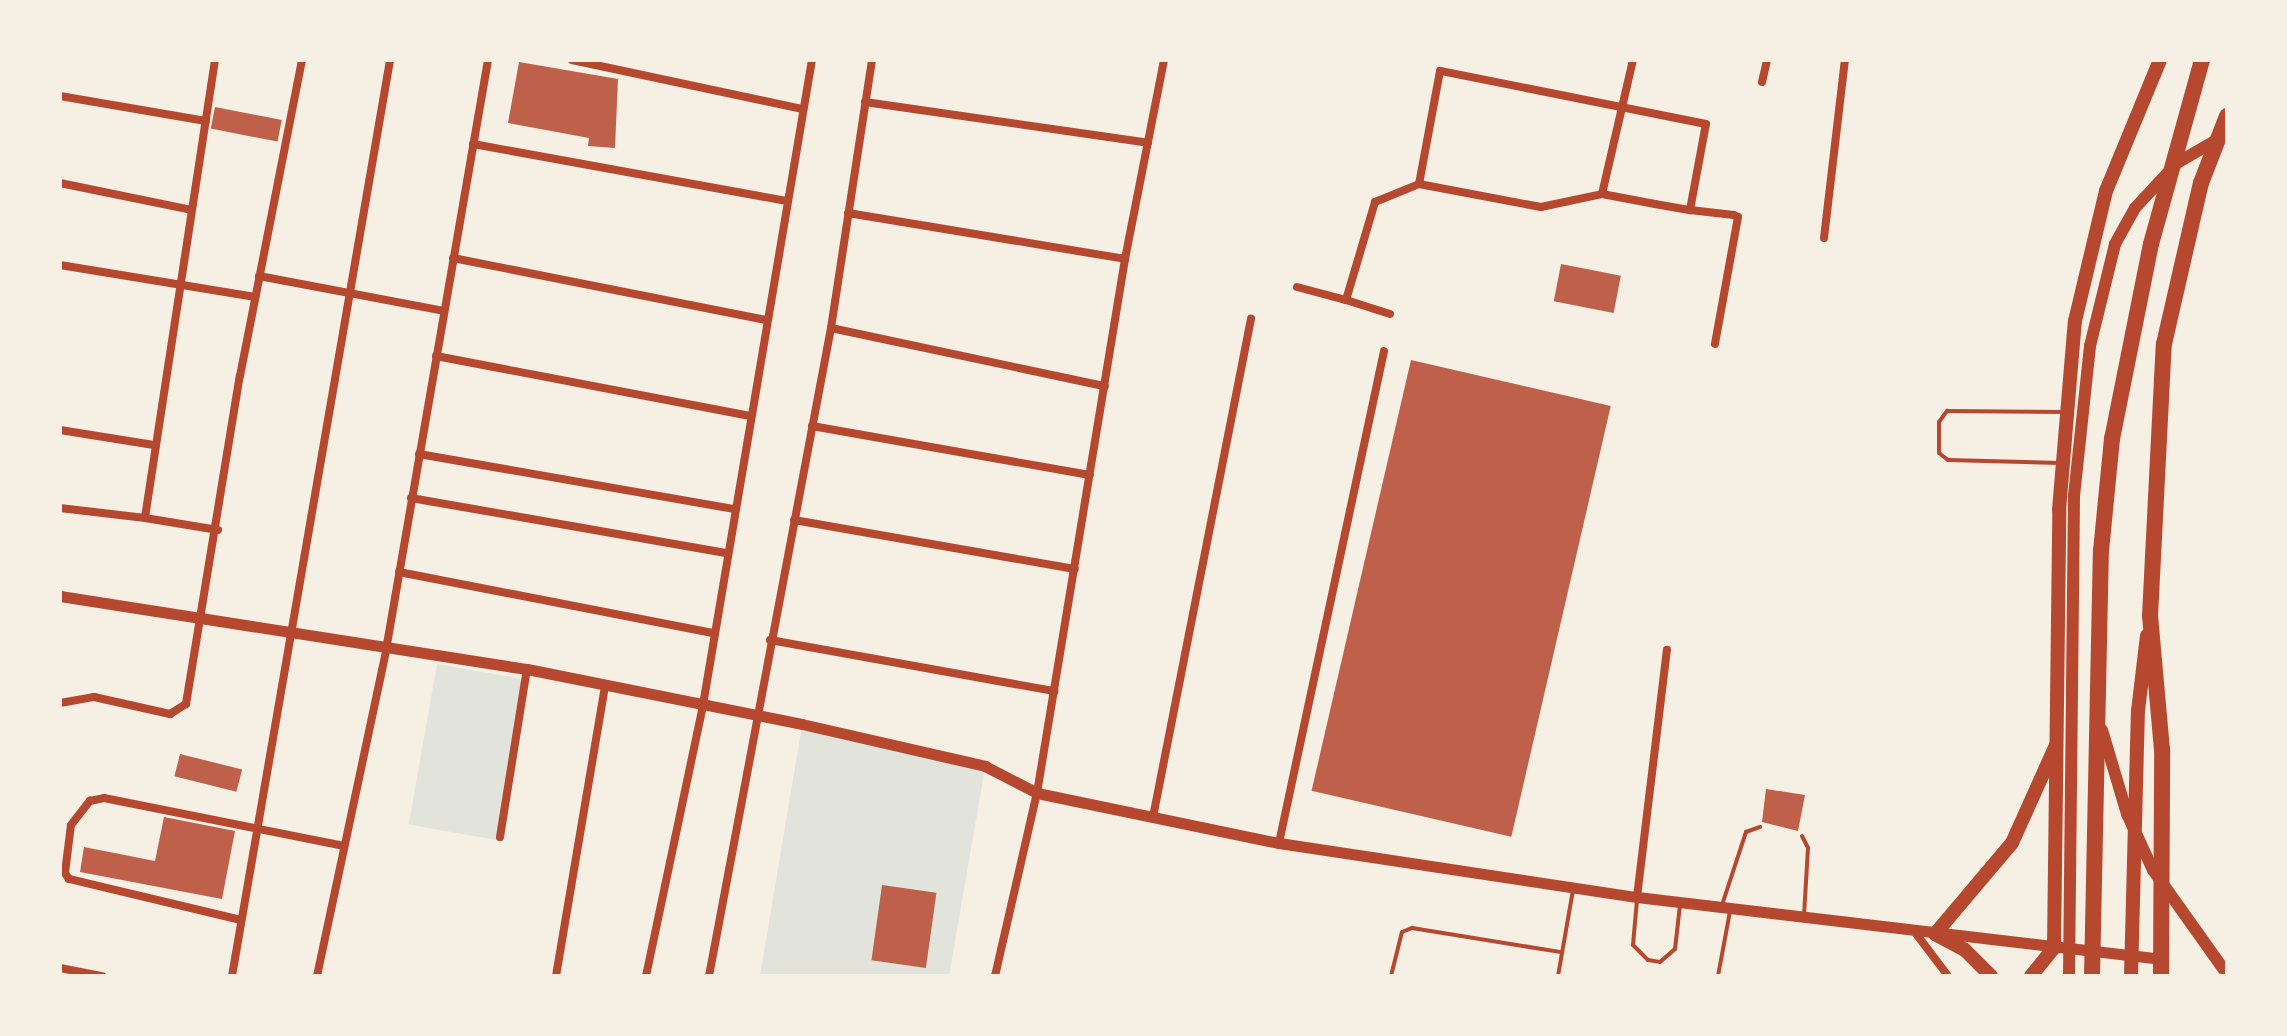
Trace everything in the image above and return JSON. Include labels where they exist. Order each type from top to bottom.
[{"type":"highway","points":[[2092,976],[2101,551],[2112,439],[2130,339],[2202,60]]},
{"type":"highway","points":[[2161,976],[2162,750],[2150,616],[2164,344],[2201,183],[2227,116]]},
{"type":"main road","points":[[2031,976],[2054,948],[2063,463],[2075,321],[2106,191],[2160,60]]},
{"type":"main road","points":[[2069,976],[2074,496],[2090,346],[2115,244],[2135,208],[2177,163],[2227,135]]},
{"type":"main road","points":[[2131,976],[2138,711],[2150,616]]},
{"type":"main road","points":[[2099,715],[2115,782],[2139,842],[2227,974]]},
{"type":"main road","points":[[1991,976],[1965,950],[1935,934],[2012,843],[2056,745]]},
{"type":"street","points":[[145,518],[215,60]]},
{"type":"street","points":[[60,703],[94,697],[178,713],[186,704],[204,617],[255,297],[302,60]]},
{"type":"street","points":[[232,976],[255,828],[292,633],[390,60]]},
{"type":"street","points":[[317,976],[386,650],[488,60]]},
{"type":"street","points":[[572,60],[803,109]]},
{"type":"street","points":[[646,976],[703,705],[733,509],[812,60]]},
{"type":"street","points":[[709,976],[831,328],[872,60]]},
{"type":"street","points":[[995,976],[1037,793],[1125,259],[1164,60]]},
{"type":"street","points":[[1602,194],[1633,60]]},
{"type":"street","points":[[1762,82],[1767,60]]},
{"type":"street","points":[[1824,238],[1845,60]]},
{"type":"street","points":[[1419,184],[1440,71],[1706,124],[1690,210]]},
{"type":"street","points":[[60,96],[206,121]]},
{"type":"street","points":[[865,102],[1148,143]]},
{"type":"street","points":[[473,144],[787,201]]},
{"type":"street","points":[[60,183],[191,210]]},
{"type":"street","points":[[1346,300],[1375,202],[1419,184],[1541,207],[1602,194],[1738,217],[1715,344]]},
{"type":"street","points":[[848,213],[1125,259]]},
{"type":"street","points":[[453,258],[766,320]]},
{"type":"street","points":[[60,265],[255,297]]},
{"type":"street","points":[[259,276],[444,311]]},
{"type":"street","points":[[1297,287],[1390,314]]},
{"type":"street","points":[[1153,817],[1251,319]]},
{"type":"street","points":[[831,328],[1105,386]]},
{"type":"street","points":[[1279,843],[1384,351]]},
{"type":"street","points":[[436,356],[750,416]]},
{"type":"street","points":[[812,426],[1090,475]]},
{"type":"street","points":[[60,430],[154,445]]},
{"type":"street","points":[[419,454],[733,509]]},
{"type":"street","points":[[411,498],[727,553]]},
{"type":"street","points":[[60,508],[218,530]]},
{"type":"street","points":[[794,520],[1075,569]]},
{"type":"street","points":[[399,572],[714,633]]},
{"type":"street","points":[[60,596],[204,617],[386,650],[527,669],[756,715],[985,766],[1037,793],[1279,843],[1680,903],[2162,959]]},
{"type":"street","points":[[770,640],[1054,691]]},
{"type":"street","points":[[1637,897],[1667,650]]},
{"type":"street","points":[[500,837],[527,669]]},
{"type":"street","points":[[556,976],[605,685]]},
{"type":"street","points":[[241,920],[69,879],[65,873],[69,832],[95,798],[344,846]]},
{"type":"street","points":[[1914,931],[1948,976]]},
{"type":"street","points":[[60,968],[102,976]]},
{"type":"lane","points":[[2063,463],[1948,460],[1939,453],[1939,422],[1947,411],[2067,412]]},
{"type":"lane","points":[[1718,976],[1726,908],[1746,832],[1760,827]]},
{"type":"lane","points":[[1802,836],[1808,848],[1804,918]]},
{"type":"lane","points":[[1558,976],[1574,888]]},
{"type":"lane","points":[[1637,897],[1633,945],[1648,960],[1660,962],[1675,949],[1680,903]]},
{"type":"lane","points":[[1391,976],[1402,932],[1412,928],[1561,952]]},
{"type":"shaded area","points":[[437,664],[525,679],[496,840],[409,825]]},
{"type":"shaded area","points":[[802,726],[985,768],[949,976],[760,976]]},
{"type":"building","points":[[519,62],[618,79],[615,148],[588,146],[589,138],[508,123]]},
{"type":"building","points":[[215,107],[282,120],[278,142],[211,129]]},
{"type":"building","points":[[1561,264],[1621,276],[1614,313],[1554,301]]},
{"type":"building","points":[[1411,360],[1611,406],[1511,837],[1312,791]]},
{"type":"building","points":[[180,754],[242,769],[237,792],[174,776]]},
{"type":"building","points":[[1766,789],[1805,795],[1798,831],[1762,822]]},
{"type":"building","points":[[164,817],[235,831],[222,899],[80,872],[84,847],[155,861]]},
{"type":"building","points":[[882,885],[936,893],[926,968],[871,960]]}]
